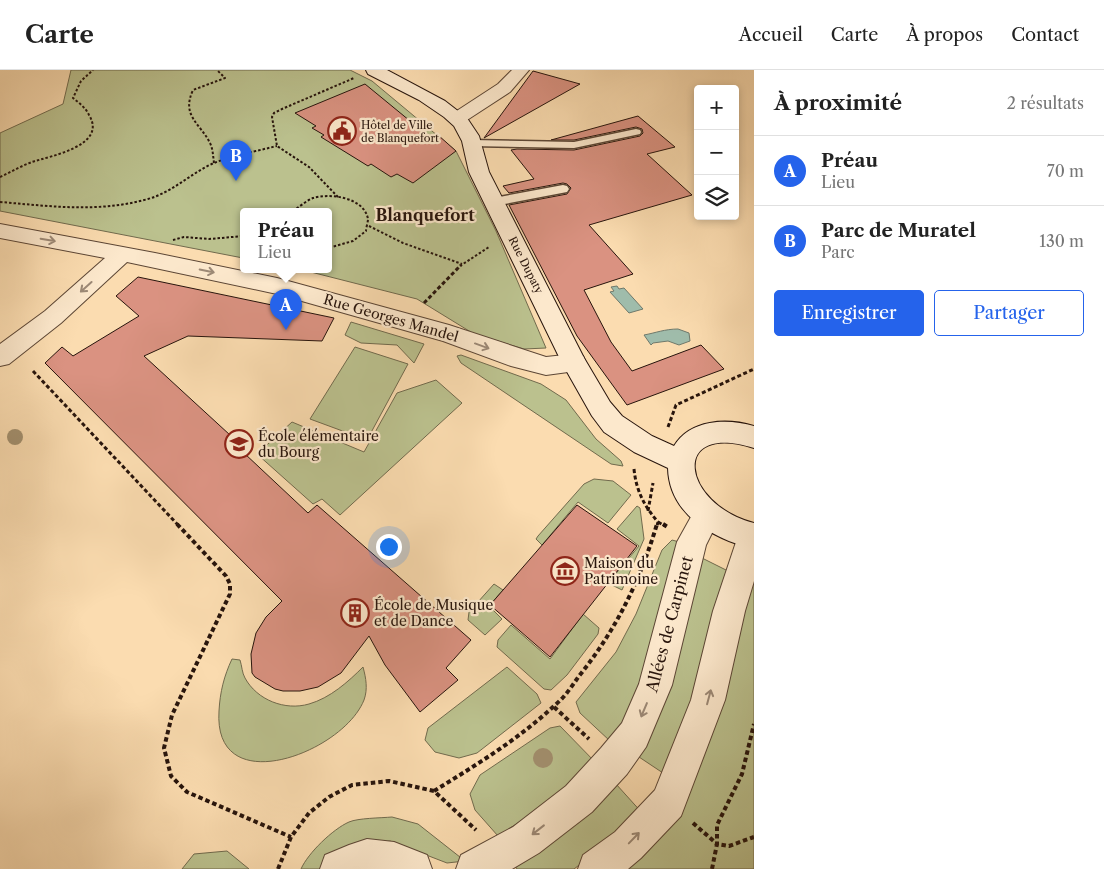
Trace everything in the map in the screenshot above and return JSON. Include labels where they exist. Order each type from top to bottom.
[{"type":"street","points":[[374,70],[458,118],[504,88],[521,70]]},
{"type":"street","name":"Rue Dupaty","points":[[458,118],[472,143],[479,172],[574,364],[601,409],[614,424],[643,444],[681,462]]},
{"type":"street","name":"Rue Georges Mandel","points":[[0,231],[277,286],[406,321],[546,366],[574,364]]},
{"type":"street","points":[[0,357],[53,317],[123,254]]},
{"type":"street","points":[[597,869],[628,845],[668,803],[708,700],[729,611],[753,536],[729,528],[707,515],[695,503],[686,489],[681,462],[687,448],[698,438],[713,433],[731,431],[754,437]]},
{"type":"street","name":"Allées de Carpinet","points":[[475,869],[526,840],[579,798],[614,761],[634,735],[655,685],[692,542],[707,515]]},
{"type":"street","points":[[339,869],[351,862],[373,857],[395,860],[413,869]]},
{"type":"lane","points":[[472,143],[574,145],[636,132]]},
{"type":"lane","points":[[494,202],[563,189]]},
{"type":"path","points":[[0,177],[33,162],[78,147],[88,137],[92,128],[91,116],[73,98],[81,81],[94,70]]},
{"type":"path","points":[[214,163],[212,145],[194,122],[188,103],[193,90],[225,78],[217,70]]},
{"type":"path","points":[[338,197],[309,167],[277,146],[272,117],[274,113],[354,78]]},
{"type":"path","points":[[0,202],[84,209],[120,206],[149,199],[168,191],[214,163],[277,146]]},
{"type":"path","points":[[295,208],[310,199],[322,196],[338,197],[357,202],[365,209],[369,217],[369,226],[364,234],[354,242],[332,247]]},
{"type":"path","points":[[369,226],[394,241],[428,250],[462,264]]},
{"type":"path","points":[[168,243],[184,237],[208,239],[240,236]]},
{"type":"path","points":[[406,321],[462,264],[488,248],[514,240]]},
{"type":"path","points":[[33,371],[226,576],[230,584],[230,594],[172,714],[164,748],[170,776],[187,792],[292,837]]},
{"type":"path","points":[[434,791],[496,752],[554,707],[595,658],[627,608],[647,560],[658,522],[642,504],[634,480],[634,466],[643,444]]},
{"type":"path","points":[[278,869],[292,837],[309,813],[329,797],[352,785],[389,781],[434,791],[478,832]]},
{"type":"path","points":[[712,869],[717,844],[729,846],[754,837]]},
{"type":"green space","points":[[71,70],[350,70],[372,81],[456,151],[496,231],[546,348],[524,349],[474,334],[417,299],[315,273],[332,273],[332,208],[240,208],[240,257],[0,211],[0,133],[63,104]]},
{"type":"green space","points":[[351,322],[424,344],[414,363],[397,345],[361,343],[345,335]]},
{"type":"green space","points":[[355,347],[408,364],[367,440],[310,419]]},
{"type":"green space","points":[[461,355],[541,384],[566,400],[596,439],[621,461],[623,466],[611,464],[461,363],[457,356]]},
{"type":"green space","points":[[436,380],[462,403],[340,515],[322,499],[313,504],[257,454],[292,422],[364,452],[397,393]]},
{"type":"green space","points":[[594,479],[613,481],[631,495],[608,523],[578,502],[542,545],[536,539],[538,536],[584,484]]},
{"type":"green space","points":[[637,506],[640,508],[644,539],[622,590],[608,583],[639,546],[617,529]]},
{"type":"green space","points":[[672,540],[683,543],[640,693],[620,734],[610,741],[580,713],[576,702],[616,652],[636,614],[662,550]]},
{"type":"green space","points":[[700,557],[728,571],[698,702],[666,775],[636,755]]},
{"type":"green space","points":[[754,570],[754,869],[628,869],[656,842],[663,832]]},
{"type":"green space","points":[[494,584],[503,590],[489,606],[502,619],[485,635],[468,620],[469,612]]},
{"type":"green space","points":[[583,614],[599,628],[598,634],[567,675],[551,690],[544,689],[497,647],[498,640],[511,625],[550,659]]},
{"type":"green space","points":[[232,659],[240,660],[243,674],[250,686],[264,698],[281,705],[291,706],[309,704],[324,698],[338,689],[363,667],[366,684],[364,700],[351,719],[332,737],[307,751],[281,760],[257,761],[236,755],[223,739],[219,711],[223,684]]},
{"type":"green space","points":[[507,667],[537,694],[541,703],[477,753],[459,758],[435,752],[425,740],[428,728]]},
{"type":"green space","points":[[560,726],[597,764],[542,807],[498,836],[475,810],[470,794],[480,775],[550,728]]},
{"type":"green space","points":[[616,784],[644,815],[574,869],[517,869],[515,866]]},
{"type":"green space","points":[[392,817],[418,824],[465,861],[447,863],[390,841],[364,845],[323,869],[301,869],[315,849],[343,825],[358,820]]},
{"type":"green space","points":[[227,851],[249,869],[182,869],[194,854]]},
{"type":"shaded area","points":[[617,286],[619,289],[624,288],[643,309],[629,313],[610,292],[614,291],[611,287]]},
{"type":"shaded area","points":[[678,329],[689,333],[690,341],[679,345],[668,341],[651,345],[644,335],[664,330]]},
{"type":"building","points":[[533,71],[580,84],[484,138]]},
{"type":"building","name":"Hôtel de Ville de Blanquefort","points":[[365,84],[432,139],[438,135],[456,151],[413,183],[397,174],[391,177],[371,164],[368,166],[321,137],[324,135],[312,128],[316,126],[295,113]]},
{"type":"building","points":[[638,116],[675,147],[647,154],[692,195],[589,225],[633,274],[584,290],[611,342],[632,371],[701,345],[724,369],[627,405],[577,336],[509,205],[567,194],[571,188],[563,183],[509,193],[503,186],[534,179],[511,150],[574,150],[640,136],[643,133],[642,129],[636,127],[574,140],[551,140]]},
{"type":"building","points":[[138,277],[334,318],[322,341],[188,336],[144,356],[230,435],[228,438],[308,513],[317,505],[471,640],[446,668],[458,680],[420,712],[385,665],[369,636],[341,673],[318,687],[300,691],[283,691],[275,689],[255,677],[252,673],[251,654],[256,633],[266,617],[282,601],[45,363],[62,347],[73,356],[139,316],[116,296]]},
{"type":"building","points":[[577,505],[637,546],[550,657],[490,605]]},
{"type":"place","name":"Hôtel de Ville de Blanquefort","points":[[342,131]]},
{"type":"place","name":"Parc de Muratel","points":[[236,181]]},
{"type":"place","name":"Préau","points":[[286,330]]},
{"type":"place","name":"École élémentaire du Bourg","points":[[239,444]]},
{"type":"place","name":"Maison du Patrimoine","points":[[565,571]]},
{"type":"place","name":"École de Musique et de Dance","points":[[355,613]]},
{"type":"district","name":"Blanquefort","points":[[425,215]]}]
